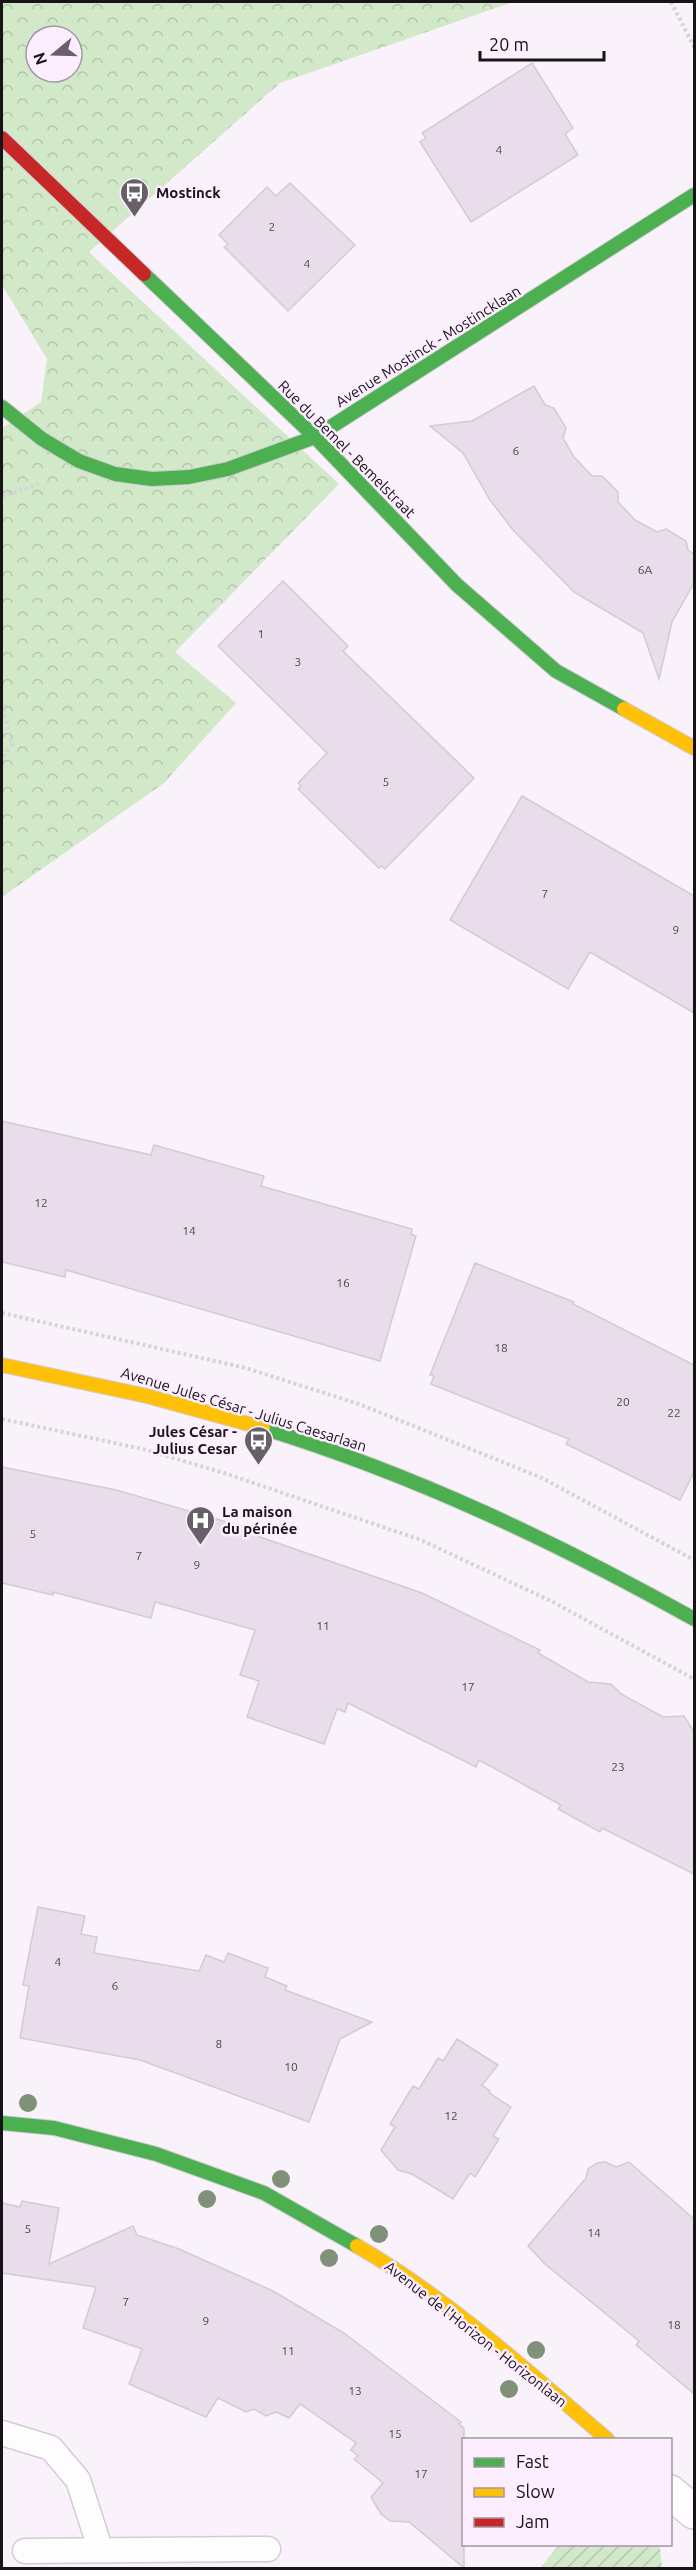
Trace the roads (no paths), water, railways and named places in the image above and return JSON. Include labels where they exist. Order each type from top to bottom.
[{"type":"street","name":"Rue du Bemel - Bemelstraat","points":[[2,138],[315,437],[457,585],[556,671],[694,748]]},
{"type":"street","name":"Avenue Mostinck - Mostincklaan","points":[[2,407],[28,431],[57,451],[91,468],[157,481],[209,473],[254,462],[315,437],[694,195]]},
{"type":"street","name":"Avenue Jules César - Julius Caesarlaan","points":[[2,1365],[124,1390],[295,1438],[385,1469],[531,1532],[694,1619]]},
{"type":"street","name":"Avenue de l'Horizon - Horizonlaan","points":[[2,2123],[54,2128],[156,2154],[264,2193],[394,2268],[530,2373],[607,2438]]},
{"type":"street","points":[[672,2494],[694,2512]]},
{"type":"lane","points":[[2,2433],[51,2448],[78,2480],[100,2548]]},
{"type":"lane","points":[[25,2551],[100,2548],[268,2549]]},
{"type":"place","name":"Mostinck","points":[[135,218]]},
{"type":"place","name":"Jules César - Julius Cesar","points":[[258,1466]]},
{"type":"place","name":"La maison du périnée","points":[[201,1546]]}]
